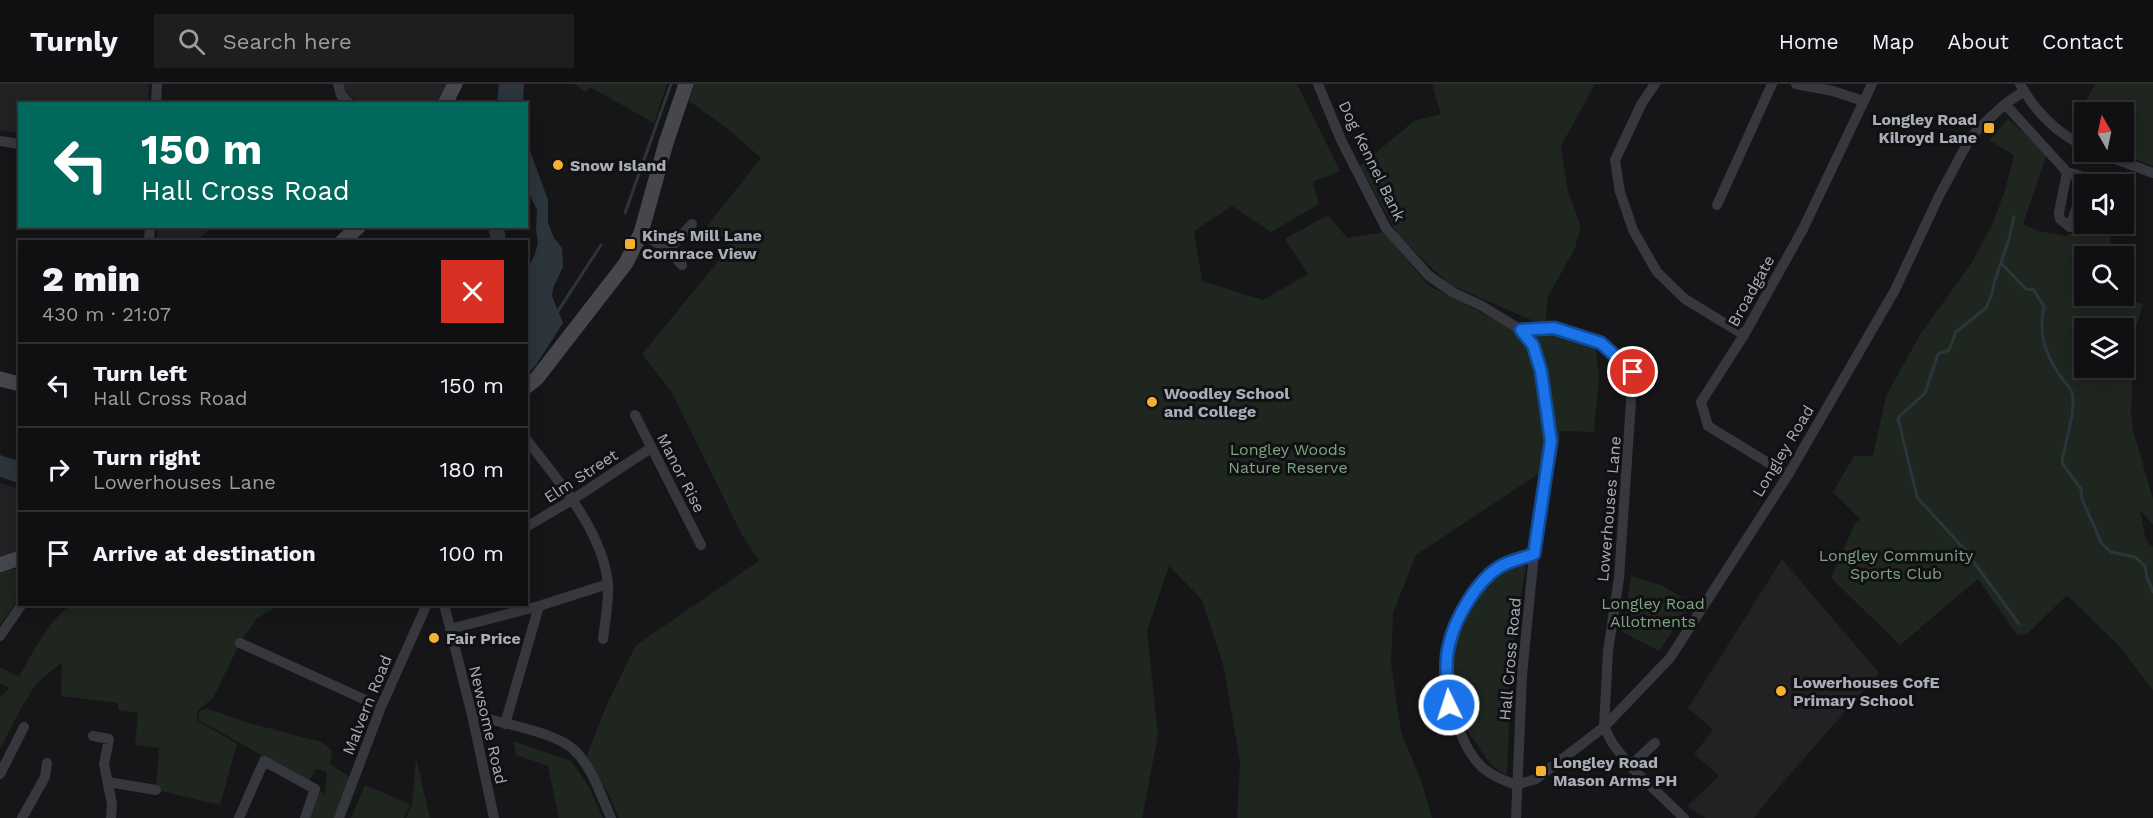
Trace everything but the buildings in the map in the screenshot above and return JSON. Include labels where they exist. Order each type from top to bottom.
[{"type":"street","points":[[156,102],[157,84]]},
{"type":"street","points":[[338,84],[340,95],[348,102]]},
{"type":"street","points":[[446,102],[455,84]]},
{"type":"street","points":[[528,385],[537,378],[626,263],[641,233],[666,143],[686,84]]},
{"type":"street","name":"Dog Kennel Bank","points":[[1318,84],[1341,140],[1386,228],[1429,276],[1454,293],[1482,306],[1521,330]]},
{"type":"street","points":[[1655,84],[1642,103],[1615,160],[1620,192],[1633,230],[1657,272],[1685,299],[1744,334]]},
{"type":"street","points":[[1717,206],[1772,84]]},
{"type":"street","points":[[1796,84],[1833,91],[1863,101]]},
{"type":"street","name":"Broadgate","points":[[1788,475],[1708,426],[1701,402],[1744,334],[1803,229],[1872,84]]},
{"type":"street","points":[[2022,88],[2045,118],[2074,140]]},
{"type":"street","name":"Longley Road","points":[[1516,785],[1536,779],[1604,727],[1670,658],[1788,475],[1895,290],[1963,150],[1978,129],[2022,88]]},
{"type":"street","points":[[2005,104],[2067,172]]},
{"type":"street","points":[[0,141],[18,144]]},
{"type":"street","points":[[2124,162],[2153,173]]},
{"type":"street","points":[[668,250],[692,224]]},
{"type":"street","points":[[344,240],[357,228]]},
{"type":"street","points":[[641,233],[668,250],[682,265]]},
{"type":"street","name":"Lowerhouses Lane","points":[[1521,330],[1554,328],[1601,343],[1633,372],[1619,578],[1608,651],[1604,727]]},
{"type":"street","name":"Hall Cross Road","points":[[1516,818],[1522,675],[1534,554],[1551,441],[1541,371],[1533,345],[1521,330]]},
{"type":"street","points":[[0,379],[18,384]]},
{"type":"street","name":"Manor Rise","points":[[635,416],[701,545]]},
{"type":"street","points":[[528,442],[572,500],[596,541],[608,584],[603,639]]},
{"type":"street","name":"Elm Street","points":[[528,526],[651,448]]},
{"type":"street","points":[[1516,785],[1483,768],[1464,743],[1449,705],[1447,668],[1449,645],[1460,615],[1473,594],[1498,569],[1534,554]]},
{"type":"street","points":[[0,565],[18,559]]},
{"type":"street","points":[[450,629],[539,606],[608,584]]},
{"type":"street","points":[[0,636],[21,606]]},
{"type":"street","name":"Malvern Road","points":[[339,818],[381,707],[426,606]]},
{"type":"street","name":"Newsome Road","points":[[444,606],[494,818]]},
{"type":"street","points":[[505,724],[539,606]]},
{"type":"street","points":[[240,643],[381,707]]},
{"type":"street","points":[[472,716],[558,739],[573,749],[591,774],[611,818]]},
{"type":"street","points":[[0,774],[24,727]]},
{"type":"street","points":[[1604,727],[1613,744],[1630,766],[1684,818]]},
{"type":"street","points":[[93,736],[109,739],[104,764],[112,804],[111,818]]},
{"type":"street","points":[[1630,766],[1654,743]]},
{"type":"street","points":[[239,818],[264,761],[315,789],[305,818]]},
{"type":"street","points":[[22,818],[45,777],[43,768]]},
{"type":"street","points":[[108,782],[156,790]]},
{"type":"shaded area","points":[[0,84],[149,84],[148,102],[18,102],[18,133],[0,130]]},
{"type":"shaded area","points":[[333,84],[449,84],[439,102],[359,102]]},
{"type":"shaded area","points":[[499,84],[524,84],[523,102],[497,102]]},
{"type":"shaded area","points":[[528,145],[548,200],[548,223],[554,238],[562,248],[563,267],[553,288],[552,296],[563,323],[536,365],[528,373],[528,268],[538,243],[537,210],[528,191]]},
{"type":"shaded area","points":[[158,228],[211,228],[198,240],[156,240]]},
{"type":"shaded area","points":[[488,228],[504,228],[506,240],[491,240]]},
{"type":"shaded area","points":[[0,455],[18,461],[18,483],[0,477]]},
{"type":"shaded area","points":[[0,483],[18,488],[18,552],[0,558]]},
{"type":"shaded area","name":"Lowerhouses CofE Primary School","points":[[1782,559],[1879,673],[1754,818],[1705,818],[1687,806],[1719,776],[1694,754],[1713,730],[1688,708]]},
{"type":"green space","points":[[575,84],[667,84],[654,123],[590,87],[585,92]]},
{"type":"green space","name":"Longley Woods Nature Reserve","points":[[694,84],[1297,84],[1340,171],[1313,182],[1319,204],[1271,232],[1232,206],[1194,231],[1202,281],[1263,300],[1308,274],[1285,239],[1328,215],[1347,238],[1384,232],[1428,285],[1511,328],[1552,330],[1595,344],[1599,376],[1594,432],[1561,431],[1556,462],[1416,555],[1393,613],[1391,664],[1401,732],[1421,780],[1432,818],[1237,818],[1240,762],[1224,668],[1202,600],[1169,566],[1147,631],[1158,735],[1142,818],[619,818],[609,795],[586,758],[606,706],[636,645],[759,561],[743,537],[671,391],[642,354],[730,247],[707,226],[761,158],[728,129],[689,101]]},
{"type":"green space","points":[[1432,84],[1595,84],[1561,146],[1568,192],[1581,226],[1575,248],[1548,297],[1545,326],[1451,285],[1397,233],[1360,166],[1414,121],[1441,114]]},
{"type":"green space","points":[[2095,84],[2153,84],[2153,166],[2134,159],[2134,102],[2085,102]]},
{"type":"green space","name":"Longley Community Sports Club","points":[[2008,119],[2047,153],[2023,224],[2038,231],[2065,236],[2074,233],[2111,234],[2109,246],[2074,246],[2074,306],[2134,306],[2134,302],[2143,304],[2135,331],[2134,352],[2134,318],[2074,318],[2074,378],[2133,378],[2131,413],[2133,430],[2153,499],[2153,525],[2140,510],[2146,541],[2153,547],[2153,690],[2119,646],[2067,595],[2027,634],[2017,635],[1978,579],[1900,645],[1831,578],[1855,523],[1860,519],[1833,492],[1854,456],[1873,456],[1886,396],[1921,333],[1971,264],[1993,223],[2014,155],[1989,140]]},
{"type":"green space","points":[[1517,565],[1526,566],[1512,650],[1507,774],[1490,763],[1463,723],[1453,697],[1451,679],[1457,640],[1465,620],[1487,587],[1501,574]]},
{"type":"green space","points":[[18,568],[18,599],[0,625],[0,573]]},
{"type":"green space","name":"Longley Road Allotments","points":[[1631,576],[1661,585],[1692,603],[1659,651],[1622,632]]},
{"type":"green space","points":[[71,606],[277,606],[257,618],[241,641],[213,698],[197,711],[198,721],[237,744],[220,805],[156,790],[159,748],[135,745],[138,713],[118,710],[118,703],[61,696],[62,662],[36,684],[0,749],[0,697],[10,688],[0,683],[0,667],[19,677],[50,626]]},
{"type":"green space","points":[[206,708],[249,723],[321,742],[332,751],[330,764],[350,777],[334,818],[307,818],[317,789],[325,794],[327,772],[316,769],[308,783],[199,720],[199,712]]},
{"type":"green space","points":[[513,741],[571,761],[589,787],[603,818],[559,818],[548,766],[516,755]]},
{"type":"green space","points":[[416,758],[430,818],[406,818],[412,805]]},
{"type":"green space","points":[[365,785],[410,804],[404,818],[351,818]]},
{"type":"waterway","points":[[625,213],[671,84]]},
{"type":"waterway","points":[[2014,217],[1986,308],[1956,332],[1949,350],[1938,354],[1925,393],[1898,418],[1917,497],[1965,550],[2019,624]]},
{"type":"waterway","points":[[558,311],[601,245]]},
{"type":"waterway","points":[[2001,263],[2026,289],[2034,290],[2044,307],[2042,317],[2044,344],[2051,361],[2072,393],[2072,418],[2062,463],[2081,489],[2082,499],[2102,544],[2111,552],[2135,557],[2145,566],[2153,592]]},
{"type":"place","name":"Longley Road Kilroyd Lane","points":[[1989,128]]},
{"type":"place","name":"Snow Island","points":[[558,165]]},
{"type":"place","name":"Kings Mill Lane Cornrace View","points":[[630,244]]},
{"type":"place","name":"Woodley School and College","points":[[1152,402]]},
{"type":"place","name":"Fair Price","points":[[434,638]]},
{"type":"place","name":"Lowerhouses CofE Primary School","points":[[1781,691]]},
{"type":"place","name":"Longley Road Mason Arms PH","points":[[1541,771]]},
{"type":"route","points":[[1449,705],[1447,668],[1449,645],[1460,615],[1473,594],[1492,573],[1504,565],[1534,554],[1551,441],[1541,371],[1533,345],[1521,330],[1554,328],[1601,343],[1633,372]]}]
